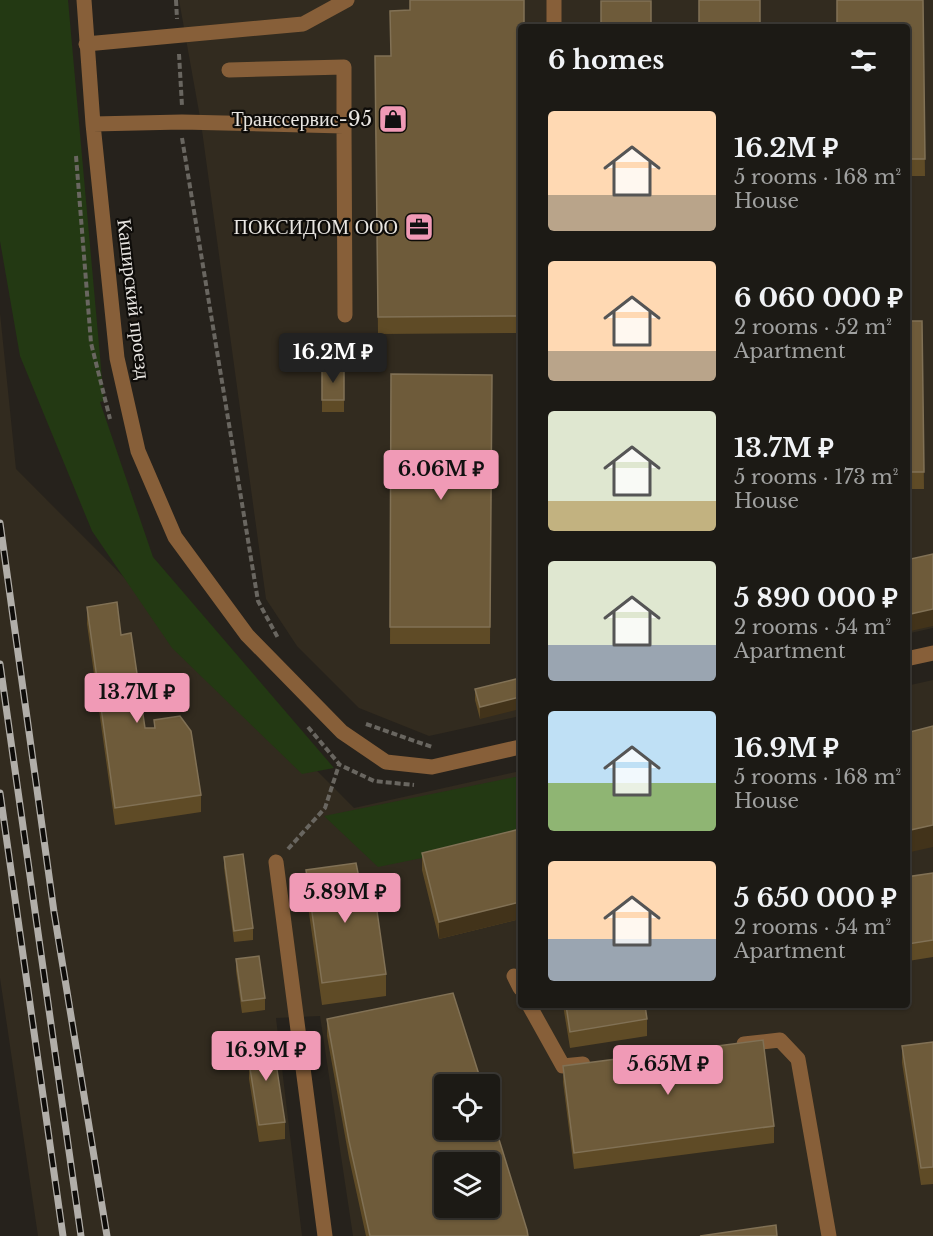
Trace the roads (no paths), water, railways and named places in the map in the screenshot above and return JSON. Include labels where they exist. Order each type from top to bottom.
[{"type":"street","name":"Каширский проезд","points":[[84,0],[93,124],[117,358],[138,451],[175,537],[247,635],[342,732],[386,762],[432,767],[518,747]]},
{"type":"street","points":[[86,44],[303,24],[347,0]]},
{"type":"street","points":[[554,0],[554,24]]},
{"type":"street","points":[[229,70],[344,67],[345,315]]},
{"type":"street","points":[[93,124],[182,122],[344,126]]},
{"type":"street","points":[[910,658],[933,653]]},
{"type":"street","points":[[276,862],[325,1236]]},
{"type":"street","points":[[532,1008],[563,1066],[597,1062]]},
{"type":"street","points":[[734,1045],[780,1040],[798,1059],[829,1236]]},
{"type":"railway","points":[[0,523],[54,912],[107,1236]]},
{"type":"railway","points":[[0,664],[81,1236]]},
{"type":"railway","points":[[0,793],[63,1236]]},
{"type":"place","name":"Транссервис-95","points":[[393,119]]},
{"type":"place","name":"ПОКСИДОМ ООО","points":[[419,227]]}]
